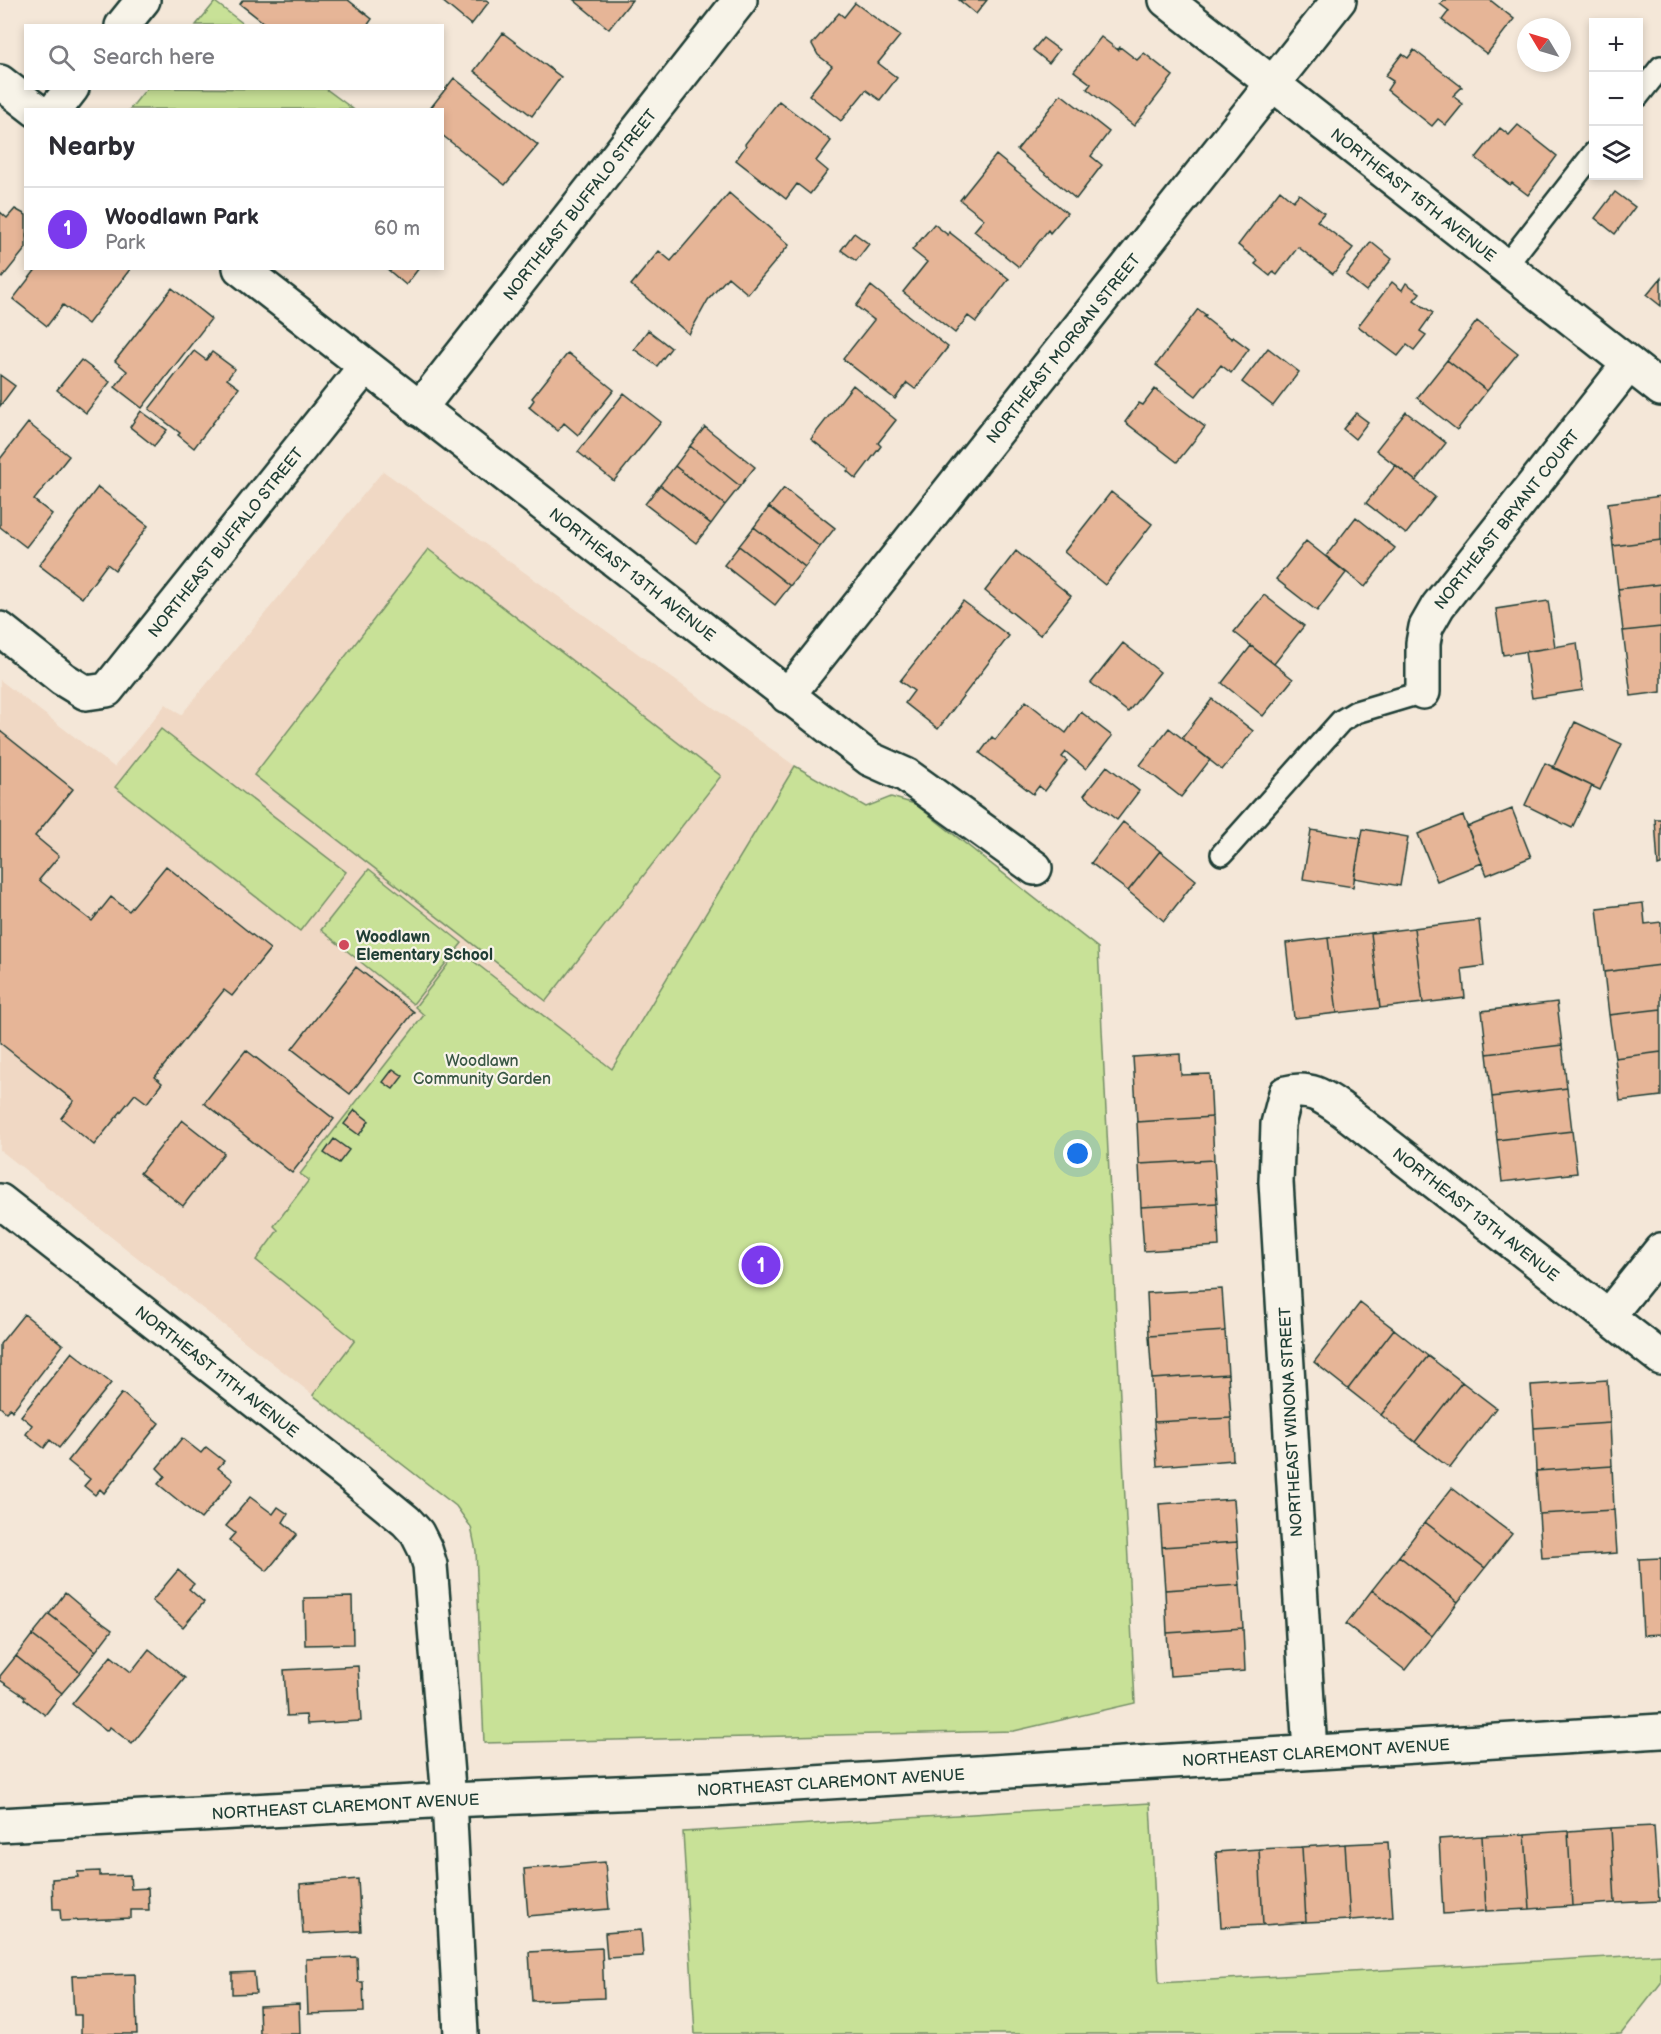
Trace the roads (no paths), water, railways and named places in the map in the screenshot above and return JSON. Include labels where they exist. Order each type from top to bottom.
[{"type":"street","points":[[124,24],[142,0]]},
{"type":"street","name":"NORTHEAST BUFFALO STREET","points":[[419,409],[740,0]]},
{"type":"street","name":"NORTHEAST 15TH AVENUE","points":[[1166,0],[1661,389]]},
{"type":"street","name":"NORTHEAST MORGAN STREET","points":[[787,696],[1339,0]]},
{"type":"street","points":[[0,82],[33,108]]},
{"type":"street","points":[[57,108],[70,90]]},
{"type":"street","name":"NORTHEAST 13TH AVENUE","points":[[243,270],[870,759],[906,775],[1035,868]]},
{"type":"street","name":"NORTHEAST BRYANT COURT","points":[[1423,692],[1426,627],[1438,606],[1629,364]]},
{"type":"street","name":"NORTHEAST BUFFALO STREET","points":[[0,629],[63,679],[86,693],[107,690],[365,367]]},
{"type":"street","name":"NORTHEAST 13TH AVENUE","points":[[1286,1093],[1299,1089],[1320,1095],[1344,1111],[1661,1358]]},
{"type":"street","name":"NORTHEAST WINONA STREET","points":[[1286,1093],[1278,1124],[1276,1182],[1310,1752]]},
{"type":"street","name":"NORTHEAST 11TH AVENUE","points":[[0,1201],[397,1514],[417,1533],[425,1549],[433,1588],[448,1800]]},
{"type":"street","points":[[1608,1316],[1661,1250]]},
{"type":"street","name":"NORTHEAST CLAREMONT AVENUE","points":[[0,1825],[448,1800],[714,1789],[1661,1731]]},
{"type":"street","points":[[448,1800],[461,2034]]},
{"type":"lane","points":[[1643,90],[1661,67]]},
{"type":"lane","points":[[1505,267],[1589,158]]},
{"type":"lane","points":[[1222,854],[1341,721],[1356,712],[1423,692]]},
{"type":"place","name":"Woodlawn Elementary School","points":[[344,945]]},
{"type":"place","name":"Woodlawn Park","points":[[761,1265]]},
{"type":"park label","name":"Woodlawn Community Garden","points":[[482,1069]]}]
